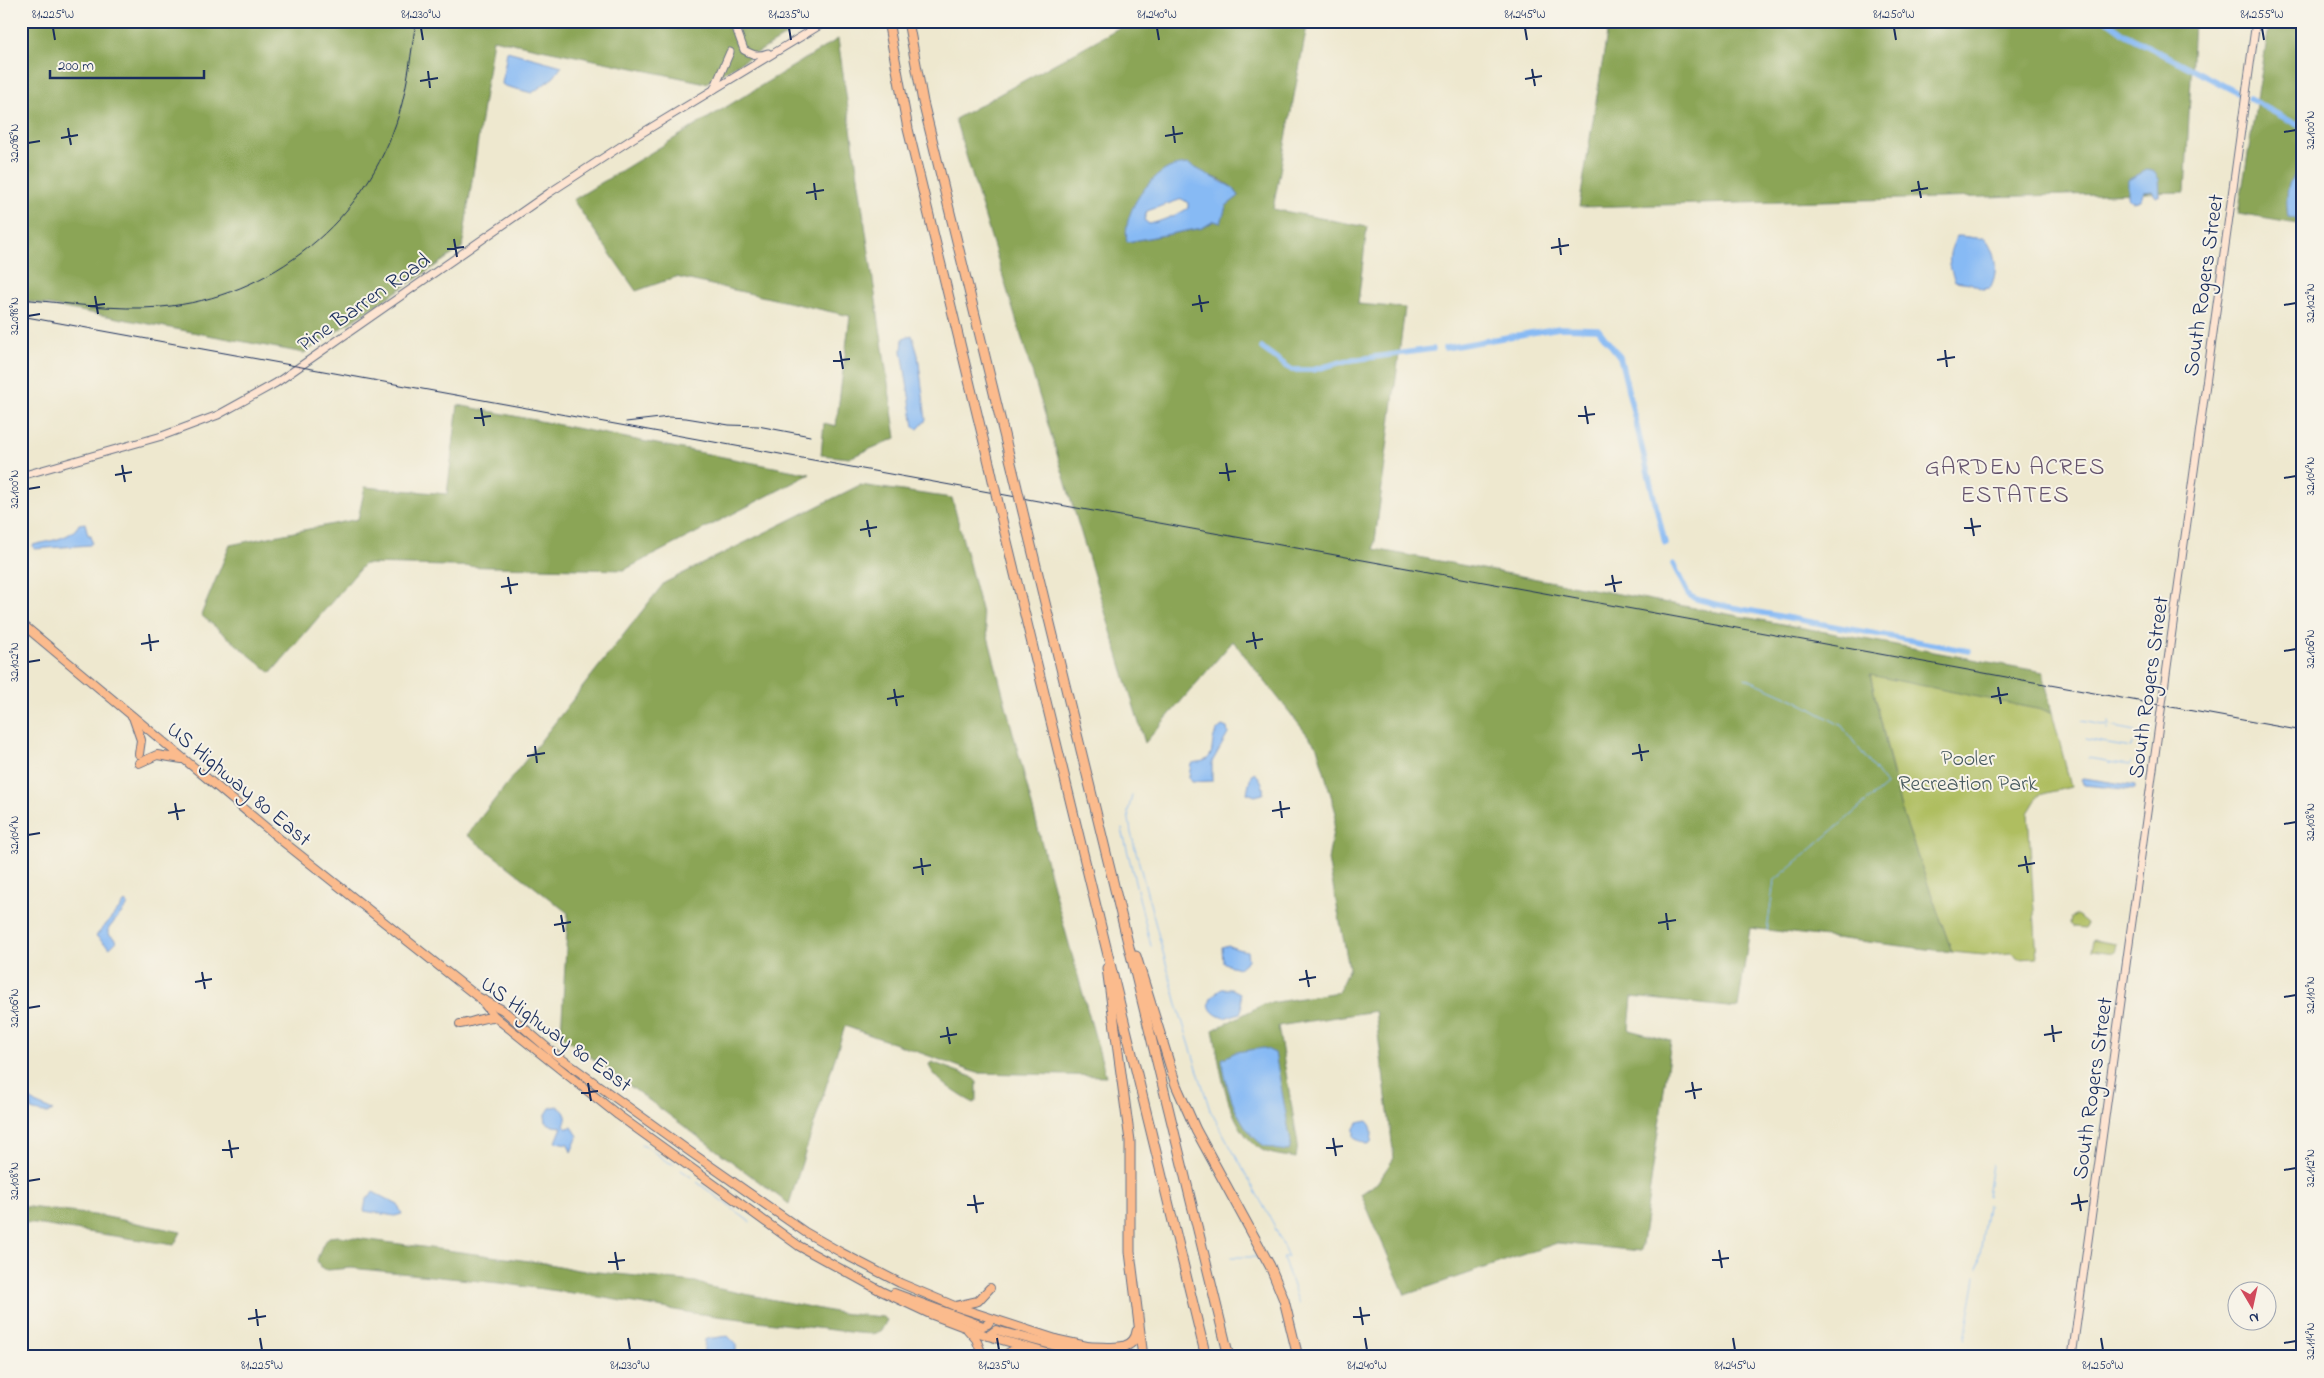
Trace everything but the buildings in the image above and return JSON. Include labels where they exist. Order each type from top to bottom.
[{"type":"highway","points":[[888,21],[908,129],[1206,1357]]},
{"type":"highway","points":[[908,21],[923,102],[1228,1353]]},
{"type":"highway","points":[[1117,899],[1176,1085],[1196,1130],[1270,1266],[1284,1300],[1298,1357]]},
{"type":"highway","points":[[1103,933],[1130,1141],[1130,1252],[1143,1357]]},
{"type":"highway","points":[[1090,1347],[1121,1348],[1128,1345],[1134,1342],[1138,1326]]},
{"type":"main road","name":"US Highway 80 East","points":[[21,623],[281,840],[478,997],[503,1010],[583,1075],[805,1232],[900,1283],[954,1306],[990,1319],[1090,1347],[1138,1357]]},
{"type":"main road","points":[[132,715],[141,740],[139,754]]},
{"type":"main road","points":[[139,764],[157,755],[184,759]]},
{"type":"main road","name":"US Highway 80 East","points":[[478,997],[495,1018],[618,1115],[799,1246],[870,1286],[930,1314],[988,1336],[1061,1357]]},
{"type":"main road","points":[[460,1024],[469,1023],[478,1018],[495,1018]]},
{"type":"main road","points":[[870,1286],[922,1302],[983,1326],[988,1324],[990,1319]]},
{"type":"main road","points":[[954,1306],[978,1302],[990,1288]]},
{"type":"main road","points":[[965,1327],[976,1340],[984,1357]]},
{"type":"main road","points":[[988,1336],[996,1330],[1063,1348],[1116,1353]]},
{"type":"main road","points":[[1001,1357],[1017,1348],[1031,1349]]},
{"type":"street","name":"Pine Barren Road","points":[[21,476],[162,436],[218,415],[276,383],[549,193],[826,21]]},
{"type":"street","name":"South Rogers Street","points":[[2072,1357],[2256,21]]},
{"type":"street","points":[[736,28],[744,50],[753,55],[761,56],[796,40]]},
{"type":"street","points":[[714,89],[730,52]]},
{"type":"green space","points":[[21,21],[811,21],[706,83],[493,39],[462,248],[304,353],[21,300]]},
{"type":"green space","points":[[1131,21],[1308,21],[1273,209],[1367,227],[1358,304],[1405,308],[1374,549],[2043,672],[2052,712],[1870,675],[1901,809],[1952,952],[1750,928],[1738,1008],[1632,997],[1629,1030],[1671,1041],[1641,1251],[1557,1243],[1405,1295],[1361,1194],[1377,1183],[1394,1158],[1375,1011],[1278,1026],[1298,1144],[1296,1158],[1262,1150],[1250,1140],[1240,1127],[1227,1096],[1213,1030],[1264,1004],[1338,992],[1349,968],[1328,860],[1336,813],[1317,747],[1233,641],[1145,743],[955,119]],"holes":[[[1170,168],[1208,175],[1218,179],[1226,183],[1239,196],[1226,206],[1221,223],[1214,221],[1202,228],[1128,242]]]},
{"type":"green space","points":[[1609,21],[2194,21],[2185,192],[1579,207]]},
{"type":"green space","points":[[2270,21],[2303,21],[2303,169],[2297,172],[2290,181],[2287,211],[2297,220],[2303,219],[2303,225],[2238,214]]},
{"type":"green space","points":[[838,39],[896,438],[849,458],[821,455],[824,423],[836,426],[850,316],[676,277],[636,291],[573,200]]},
{"type":"green space","points":[[458,405],[810,474],[624,570],[364,564],[271,673],[201,615],[230,545],[358,519],[365,487],[447,494]]},
{"type":"green space","points":[[860,485],[952,498],[1055,894],[1106,1076],[977,1073],[845,1026],[789,1204],[561,1035],[568,913],[467,835],[664,583]]},
{"type":"green space","name":"Pooler Recreation Park","points":[[1870,674],[2052,712],[2071,787],[2039,795],[2028,813],[2037,958],[2018,959],[2011,953],[1984,955],[1952,952],[1901,809],[1895,785],[1890,780],[1894,777]]},
{"type":"green space","points":[[2077,915],[2087,923],[2086,928],[2074,927],[2070,924],[2071,918]]},
{"type":"green space","points":[[2093,940],[2116,944],[2114,953],[2091,950]]},
{"type":"green space","points":[[932,1062],[972,1077],[977,1082],[977,1099],[974,1103],[941,1081],[931,1069],[929,1064]]},
{"type":"green space","points":[[21,1206],[102,1216],[181,1232],[174,1245],[21,1222]]},
{"type":"green space","points":[[339,1236],[544,1263],[578,1270],[696,1282],[710,1287],[840,1313],[883,1317],[887,1320],[881,1331],[873,1334],[857,1333],[692,1313],[587,1295],[499,1283],[351,1268],[328,1270],[320,1268],[317,1260],[322,1246],[329,1237]]},
{"type":"water","points":[[507,51],[562,66],[554,77],[532,93],[505,86],[502,84]]},
{"type":"water","points":[[1188,164],[1233,188],[1239,196],[1226,206],[1221,223],[1214,221],[1202,228],[1127,242],[1128,221],[1137,199],[1144,190],[1169,168]],"holes":[[[1182,199],[1188,203],[1188,208],[1163,220],[1149,224],[1144,220],[1147,211]]]},
{"type":"water","points":[[2303,169],[2303,188],[2301,192],[2303,193],[2303,219],[2288,217],[2287,196],[2290,182],[2297,172]]},
{"type":"water","points":[[2147,170],[2154,172],[2159,179],[2160,195],[2156,197],[2152,191],[2144,192],[2140,200],[2131,201],[2128,198],[2128,180]]},
{"type":"water","points":[[1957,236],[1985,238],[1992,250],[1995,263],[1995,275],[1990,288],[1982,289],[1970,283],[1955,281],[1950,258]]},
{"type":"water","points":[[912,335],[918,355],[926,420],[918,429],[914,427],[902,351],[903,338]]},
{"type":"water","points":[[85,523],[88,535],[91,535],[92,543],[90,545],[34,549],[33,545],[65,536],[76,529],[79,524]]},
{"type":"water","points":[[1222,726],[1227,728],[1228,734],[1212,762],[1212,781],[1192,782],[1189,777],[1191,764],[1201,762],[1210,756],[1213,739],[1217,730]]},
{"type":"water","points":[[1254,773],[1260,779],[1263,791],[1263,794],[1255,796],[1247,793],[1250,779]]},
{"type":"water","points":[[2081,779],[2135,786],[2135,790],[2084,785]]},
{"type":"water","points":[[125,902],[128,905],[109,928],[109,934],[117,941],[110,948],[96,936]]},
{"type":"water","points":[[1228,945],[1247,951],[1248,960],[1239,968],[1223,962],[1222,947]]},
{"type":"water","points":[[1222,989],[1232,989],[1240,993],[1242,1008],[1240,1013],[1224,1018],[1213,1012],[1210,1001],[1212,996]]},
{"type":"water","points":[[1264,1048],[1275,1053],[1291,1143],[1289,1151],[1263,1145],[1254,1137],[1246,1128],[1234,1106],[1226,1082],[1222,1059],[1236,1052]]},
{"type":"water","points":[[29,1097],[35,1103],[53,1111],[45,1113],[31,1110]]},
{"type":"water","points":[[557,1106],[565,1114],[564,1125],[567,1128],[572,1127],[578,1136],[571,1152],[568,1144],[556,1142],[562,1127],[553,1126],[546,1122],[545,1116],[550,1108]]},
{"type":"water","points":[[1367,1121],[1372,1128],[1372,1133],[1371,1143],[1366,1144],[1354,1138],[1354,1128],[1358,1123]]},
{"type":"water","points":[[373,1192],[398,1205],[402,1214],[395,1216],[364,1211],[366,1200]]},
{"type":"water","points":[[728,1336],[736,1344],[736,1357],[703,1357],[705,1339]]},
{"type":"waterway","points":[[2107,21],[2126,35],[2242,95]]},
{"type":"waterway","points":[[2250,99],[2303,128]]},
{"type":"waterway","points":[[1445,348],[1559,328],[1598,329],[1620,357],[1665,543]]},
{"type":"waterway","points":[[1262,348],[1292,370],[1313,370],[1345,361],[1433,349]]},
{"type":"waterway","points":[[1673,564],[1688,594],[1696,599],[1714,604],[1969,651]]},
{"type":"waterway","points":[[1745,678],[1797,701],[1842,726],[1886,785],[1774,881],[1767,931]]},
{"type":"waterway","points":[[2082,721],[2107,726]]},
{"type":"waterway","points":[[2109,726],[2135,731]]},
{"type":"waterway","points":[[2085,739],[2106,743]]},
{"type":"waterway","points":[[2108,744],[2132,748],[2133,744]]},
{"type":"waterway","points":[[2088,758],[2107,761]]},
{"type":"waterway","points":[[2108,762],[2130,765],[2131,762]]},
{"type":"waterway","points":[[1132,795],[1128,812],[1131,833],[1177,1004],[1210,1110],[1273,1223],[1288,1257],[1283,1257],[1299,1304]]},
{"type":"waterway","points":[[1122,829],[1151,946]]},
{"type":"waterway","points":[[641,1145],[674,1164]]},
{"type":"waterway","points":[[1987,1196],[1992,1164]]},
{"type":"waterway","points":[[681,1170],[691,1177]]},
{"type":"waterway","points":[[697,1182],[750,1222]]},
{"type":"waterway","points":[[1978,1268],[1987,1205]]},
{"type":"waterway","points":[[1231,1257],[1257,1257]]},
{"type":"waterway","points":[[1965,1339],[1976,1277]]},
{"type":"waterway","points":[[1964,1357],[1965,1349]]},
{"type":"railway","points":[[21,299],[126,308],[161,307],[201,300],[240,288],[276,270],[309,247],[339,219],[364,188],[384,152],[402,103],[416,21]]},
{"type":"railway","points":[[21,316],[2303,731]]},
{"type":"railway","points":[[626,422],[669,417],[686,418],[729,425],[758,426],[810,436]]},
{"type":"district","name":"GARDEN ACRES ESTATES","points":[[2015,480]]}]
